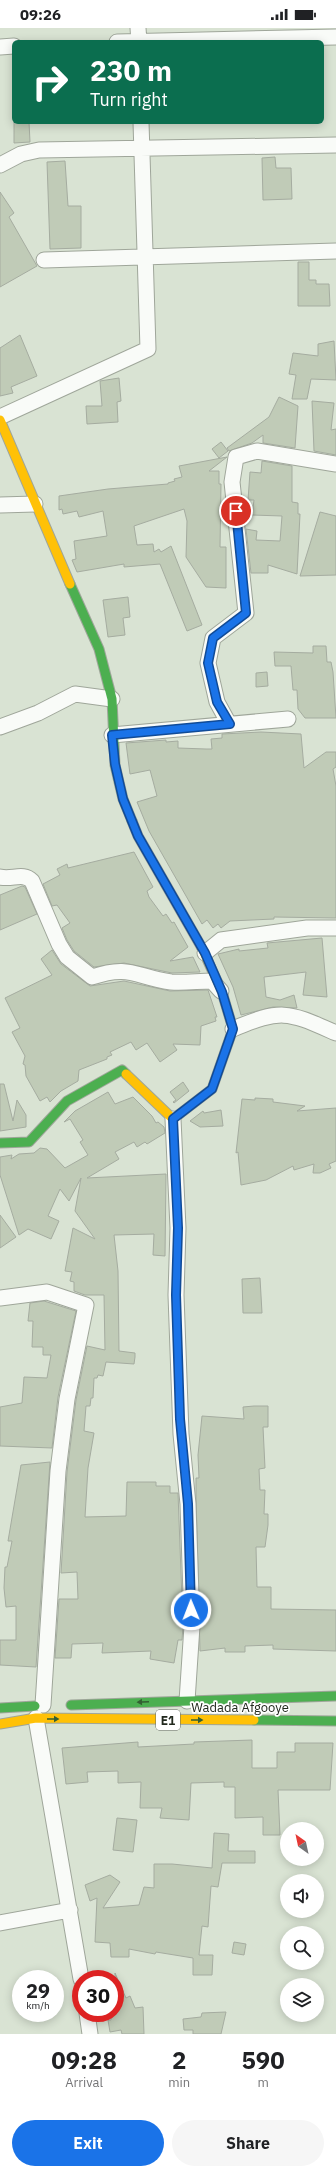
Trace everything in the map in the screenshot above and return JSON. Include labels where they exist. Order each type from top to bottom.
[{"type":"main road","points":[[0,1143],[29,1142],[67,1101],[122,1070],[173,1119],[212,1089],[233,1029],[222,992],[205,953],[138,836],[123,799],[115,764],[112,735],[112,699],[99,649],[48,539],[35,504],[1,426]]},
{"type":"main road","name":"Wadada Afgooye","points":[[0,1724],[47,1709],[187,1701],[336,1696]]},
{"type":"main road","name":"Wadada Afgooye","points":[[0,1708],[336,1721]]},
{"type":"street","points":[[126,40],[139,37],[336,37]]},
{"type":"street","points":[[0,47],[12,46]]},
{"type":"street","points":[[1,426],[148,349],[141,124]]},
{"type":"street","points":[[0,165],[21,154],[39,150],[336,145]]},
{"type":"street","points":[[44,260],[336,251]]},
{"type":"street","points":[[230,724],[217,702],[208,663],[213,638],[246,613],[232,482],[236,457],[257,451],[336,464]]},
{"type":"street","points":[[0,505],[35,504]]},
{"type":"street","points":[[0,728],[38,713],[75,694],[112,699]]},
{"type":"street","points":[[112,735],[288,719]]},
{"type":"street","points":[[0,877],[6,878],[22,876],[32,881],[59,944],[67,957],[92,977],[109,971],[125,970],[171,982],[212,981],[222,992]]},
{"type":"street","points":[[205,953],[221,940],[307,928],[336,928]]},
{"type":"street","points":[[233,1029],[260,1018],[281,1014],[300,1017],[336,1033]]},
{"type":"street","points":[[173,1119],[178,1228],[176,1295],[180,1419],[188,1504],[192,1626],[187,1701]]},
{"type":"street","points":[[0,1298],[46,1292],[86,1304],[67,1400],[58,1471],[47,1709],[70,1910],[80,1970]]},
{"type":"street","points":[[0,1923],[70,1910]]},
{"type":"street","points":[[88,2022],[90,2034]]},
{"type":"building","points":[[14,124],[29,124],[30,142],[14,143]]},
{"type":"building","points":[[275,157],[276,168],[291,168],[292,199],[263,200],[262,158]]},
{"type":"building","points":[[65,161],[68,206],[81,206],[81,248],[50,249],[47,162]]},
{"type":"building","points":[[0,192],[14,213],[9,217],[37,266],[0,287]]},
{"type":"building","points":[[298,262],[309,262],[309,280],[316,280],[316,284],[329,284],[330,306],[298,306]]},
{"type":"building","points":[[20,335],[37,376],[11,387],[13,393],[0,396],[0,348]]},
{"type":"building","points":[[334,341],[336,380],[311,379],[307,399],[292,399],[296,375],[289,374],[293,353],[318,356],[318,344]]},
{"type":"building","points":[[119,378],[121,401],[117,402],[118,422],[87,424],[86,406],[102,406],[100,381]]},
{"type":"building","points":[[279,397],[298,406],[295,448],[263,443],[263,435],[252,443],[229,451],[227,448],[269,417]]},
{"type":"building","points":[[312,401],[334,403],[331,430],[336,429],[336,455],[314,451]]},
{"type":"building","points":[[221,442],[228,451],[219,458],[212,449]]},
{"type":"building","points":[[227,457],[209,471],[219,471],[219,484],[221,484],[220,547],[226,547],[226,588],[206,587],[186,557],[187,521],[184,509],[134,526],[137,545],[153,544],[154,552],[159,549],[161,552],[171,546],[202,625],[187,631],[160,564],[124,567],[124,564],[77,572],[72,560],[76,559],[74,541],[107,536],[103,511],[79,517],[77,511],[63,514],[62,509],[59,510],[59,496],[108,489],[168,484],[175,481],[174,479],[182,477],[179,466]]},
{"type":"building","points":[[262,461],[292,466],[292,502],[298,503],[298,514],[300,514],[297,574],[268,565],[268,573],[251,573],[246,529],[257,531],[256,540],[280,541],[282,516],[252,515],[254,500],[248,500],[250,472],[261,473]]},
{"type":"building","points":[[320,512],[336,516],[336,575],[300,576]]},
{"type":"building","points":[[128,597],[130,617],[123,618],[125,635],[108,637],[103,600]]},
{"type":"building","points":[[313,646],[326,646],[327,662],[331,662],[333,672],[336,718],[305,718],[298,709],[297,690],[293,690],[291,666],[275,666],[274,652],[313,653]]},
{"type":"building","points":[[267,672],[268,686],[256,687],[256,673]]},
{"type":"building","points":[[261,732],[301,734],[304,768],[326,752],[336,752],[336,767],[333,769],[336,786],[336,918],[274,917],[274,919],[230,921],[221,928],[218,924],[213,928],[207,920],[202,924],[149,831],[137,802],[157,796],[150,770],[130,774],[126,743],[166,740],[166,742],[178,741],[178,748],[212,749],[211,739],[222,738],[222,734]]},
{"type":"building","points":[[134,852],[153,887],[147,891],[149,897],[163,916],[166,914],[172,923],[174,922],[188,947],[170,961],[193,957],[200,972],[172,973],[124,963],[94,967],[74,951],[67,940],[62,928],[70,923],[57,905],[52,906],[43,884],[60,875],[57,869],[67,864],[68,868]]},
{"type":"building","points":[[22,886],[25,887],[37,914],[0,930],[0,895]]},
{"type":"building","points":[[322,938],[327,997],[303,995],[306,972],[264,977],[266,997],[280,1000],[294,995],[297,1008],[273,1007],[241,1015],[233,987],[218,954],[239,949],[239,951],[268,948],[267,943]]},
{"type":"building","points":[[52,950],[61,964],[90,986],[124,981],[170,991],[208,990],[217,1017],[215,1017],[216,1021],[201,1026],[200,1045],[173,1044],[177,1050],[160,1062],[147,1043],[136,1050],[131,1042],[110,1052],[112,1055],[107,1057],[107,1059],[79,1070],[78,1081],[61,1091],[50,1102],[47,1097],[40,1101],[26,1076],[25,1065],[23,1064],[25,1056],[12,1032],[20,1028],[5,998],[52,975],[41,959]]},
{"type":"building","points":[[183,1082],[189,1091],[174,1103],[173,1102],[176,1100],[170,1092]]},
{"type":"building","points":[[0,1084],[4,1084],[13,1121],[17,1100],[26,1115],[26,1127],[0,1131]]},
{"type":"building","points":[[108,1092],[115,1104],[133,1097],[152,1116],[156,1123],[158,1122],[164,1127],[165,1133],[147,1144],[145,1142],[137,1147],[134,1142],[115,1152],[119,1159],[87,1178],[166,1174],[165,1256],[153,1255],[154,1234],[114,1235],[118,1271],[119,1351],[135,1353],[135,1357],[134,1364],[106,1362],[103,1376],[98,1375],[97,1378],[94,1378],[93,1398],[91,1398],[90,1406],[86,1406],[84,1431],[94,1433],[88,1468],[85,1517],[126,1516],[127,1482],[156,1482],[156,1486],[170,1486],[170,1493],[178,1493],[183,1626],[182,1640],[178,1640],[174,1663],[150,1659],[151,1651],[102,1653],[103,1643],[72,1644],[71,1658],[55,1658],[59,1599],[78,1599],[77,1572],[61,1573],[67,1472],[76,1400],[87,1346],[105,1350],[104,1295],[85,1295],[74,1291],[74,1282],[70,1281],[72,1272],[65,1271],[73,1228],[95,1239],[75,1211],[81,1178],[69,1201],[60,1189],[48,1216],[59,1221],[51,1239],[28,1229],[19,1235],[0,1175],[0,1157],[12,1155],[11,1159],[19,1154],[34,1153],[40,1148],[47,1149],[65,1168],[88,1155],[80,1142],[83,1140],[70,1119],[64,1122],[75,1111]]},
{"type":"building","points":[[255,1098],[273,1099],[273,1102],[305,1106],[297,1111],[336,1108],[336,1161],[329,1164],[331,1168],[320,1173],[313,1173],[314,1164],[294,1170],[293,1166],[266,1180],[241,1185],[238,1152],[236,1153],[242,1099],[255,1100]]},
{"type":"building","points":[[221,1110],[223,1126],[200,1127],[190,1121],[203,1111],[204,1113]]},
{"type":"building","points":[[0,1215],[16,1237],[0,1248]]},
{"type":"building","points":[[260,1278],[262,1313],[243,1313],[242,1279]]},
{"type":"building","points":[[44,1301],[76,1311],[58,1397],[52,1448],[0,1446],[0,1407],[22,1403],[24,1377],[47,1378],[51,1355],[43,1355],[43,1347],[32,1347],[33,1321],[28,1321],[30,1303]]},
{"type":"building","points":[[268,1406],[268,1427],[263,1427],[265,1468],[259,1469],[260,1490],[265,1490],[264,1514],[268,1514],[268,1525],[265,1547],[256,1547],[257,1587],[271,1587],[271,1609],[336,1610],[336,1651],[273,1649],[273,1645],[245,1646],[245,1652],[225,1652],[225,1648],[200,1651],[196,1478],[199,1478],[198,1455],[202,1416],[244,1419],[243,1407]]},
{"type":"building","points":[[50,1462],[36,1667],[0,1665],[0,1640],[16,1640],[16,1606],[6,1607],[4,1588],[5,1567],[7,1567],[12,1541],[8,1541],[21,1465]]},
{"type":"building","points":[[252,1740],[252,1768],[277,1768],[277,1752],[295,1752],[295,1743],[333,1743],[330,1790],[278,1790],[280,1835],[263,1835],[263,1817],[235,1818],[235,1787],[224,1787],[224,1782],[191,1783],[189,1820],[160,1818],[162,1808],[140,1808],[141,1782],[118,1783],[118,1771],[87,1772],[88,1782],[66,1784],[62,1748],[138,1742],[138,1747],[194,1744],[194,1742]]},
{"type":"building","points":[[117,1818],[137,1820],[133,1852],[113,1850]]},
{"type":"building","points":[[214,1833],[229,1834],[228,1851],[255,1851],[255,1863],[222,1863],[218,1887],[211,1886],[208,1927],[202,1926],[199,1955],[213,1955],[212,1975],[193,1975],[193,1958],[156,1952],[155,1954],[129,1949],[129,1957],[111,1957],[110,1943],[95,1942],[97,1898],[90,1901],[85,1885],[110,1875],[120,1882],[103,1908],[139,1905],[144,1887],[154,1888],[154,1864],[172,1864],[212,1868]]},
{"type":"building","points":[[234,1942],[246,1944],[244,1955],[232,1953]]},
{"type":"building","points":[[124,1993],[126,1998],[130,1996],[135,2008],[143,2007],[144,2034],[122,2034],[121,2030],[110,2032],[108,2022],[124,2022]]},
{"type":"building","points":[[226,2012],[221,2034],[193,2034],[193,2030],[184,2030],[183,2019],[201,2017],[202,2013]]},
{"type":"traffic: fast","points":[[70,584],[99,649],[112,699],[115,765],[123,799],[132,821]]},
{"type":"traffic: fast","points":[[0,1143],[29,1142],[67,1101],[122,1070],[126,1074]]},
{"type":"traffic: fast","points":[[71,1705],[336,1696]]},
{"type":"traffic: fast","points":[[0,1708],[35,1706]]},
{"type":"traffic: fast","points":[[254,1720],[336,1721]]},
{"type":"traffic: slow","points":[[0,420],[70,584]]},
{"type":"traffic: slow","points":[[126,1074],[173,1119],[212,1089],[233,1029],[222,992],[202,948]]},
{"type":"traffic: slow","points":[[0,1724],[36,1718],[254,1720]]},
{"type":"traffic: jam","points":[[132,821],[138,836],[202,948]]},
{"type":"route","points":[[191,1610],[188,1504],[180,1419],[176,1295],[178,1228],[173,1119],[212,1089],[233,1029],[222,992],[205,953],[138,836],[123,799],[115,764],[112,735],[230,724],[217,702],[208,663],[213,638],[246,613],[236,511]]}]
